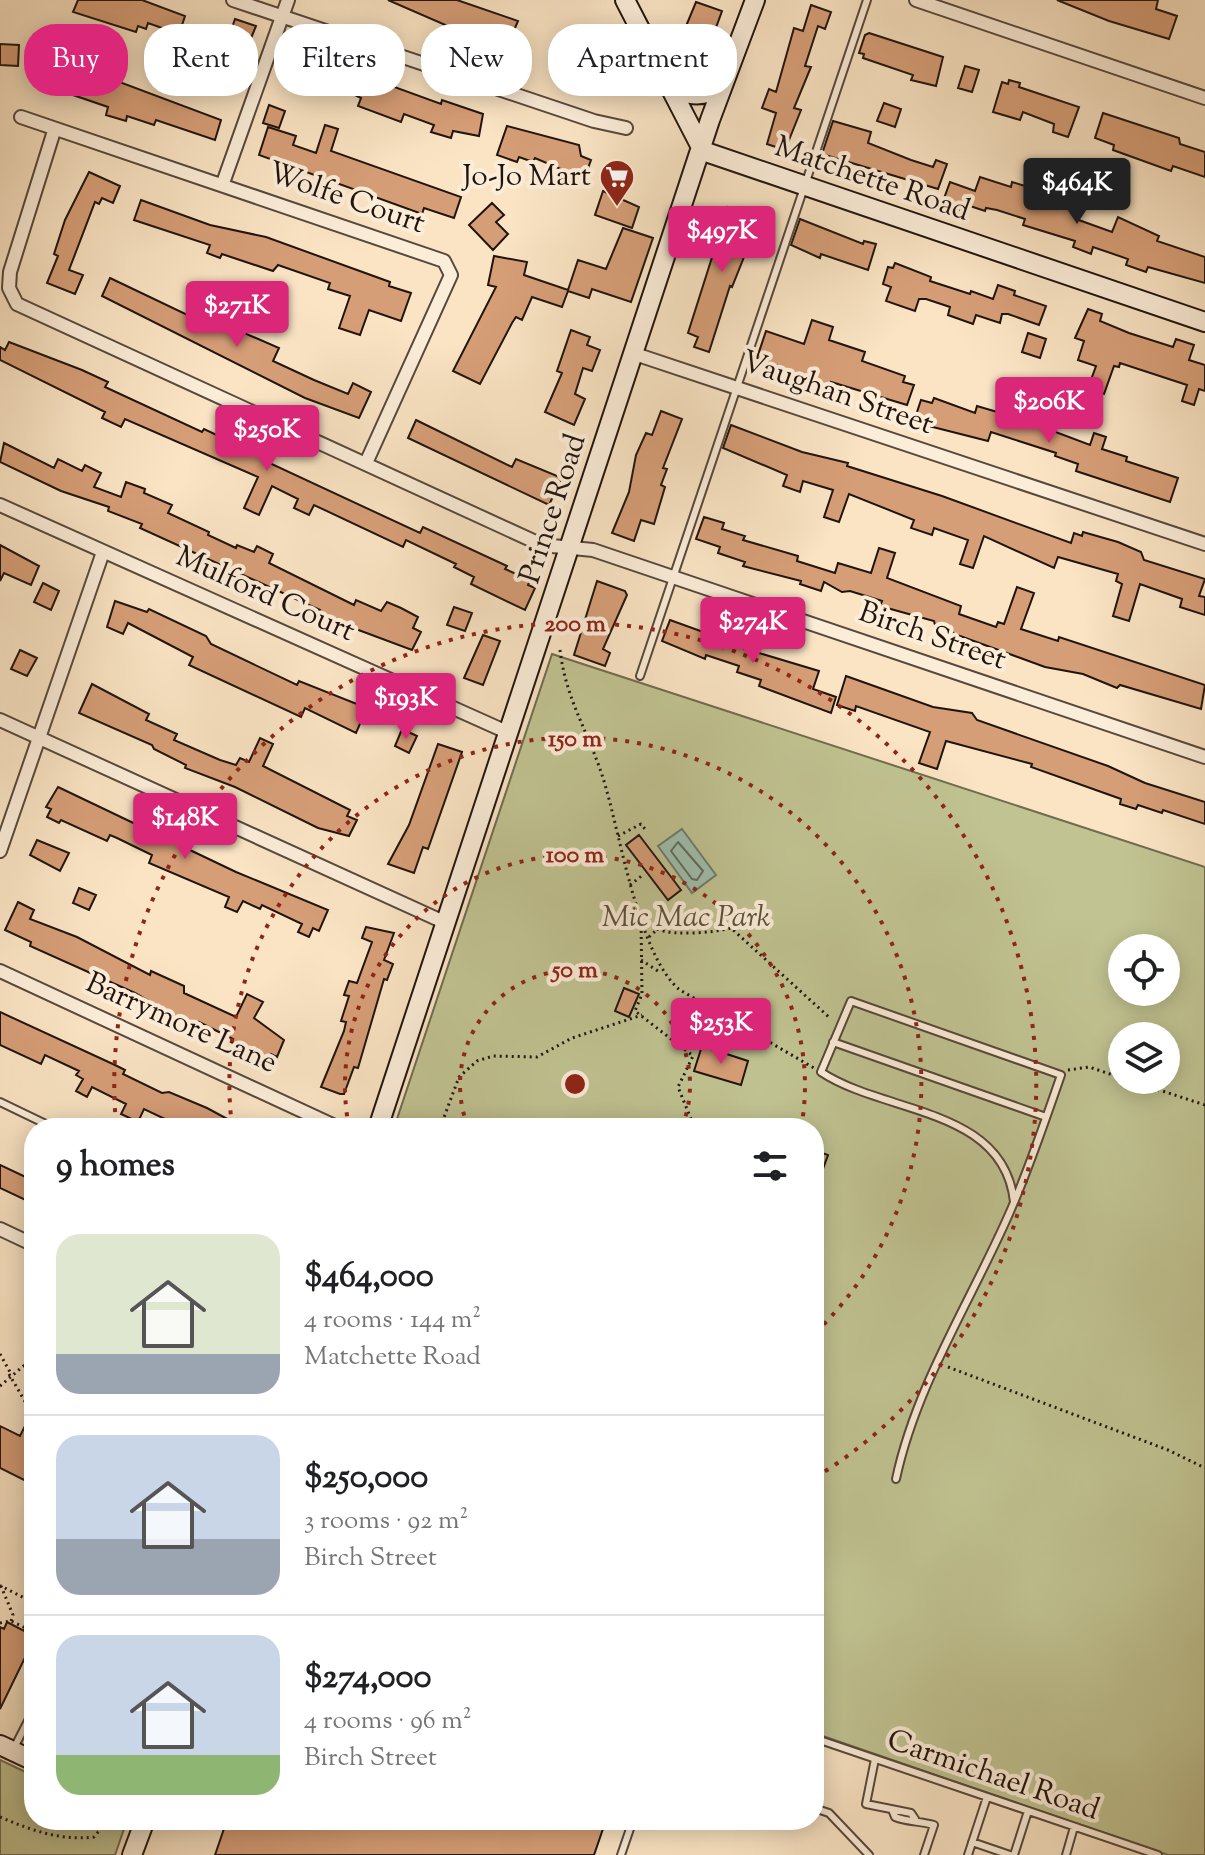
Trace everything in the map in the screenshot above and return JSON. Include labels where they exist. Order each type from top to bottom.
[{"type":"street","points":[[233,0],[594,121],[626,128]]},
{"type":"street","points":[[223,183],[288,0]]},
{"type":"street","points":[[625,0],[636,24]]},
{"type":"street","name":"Prince Road","points":[[737,47],[755,0]]},
{"type":"street","points":[[916,0],[1205,98]]},
{"type":"street","points":[[672,96],[703,151]]},
{"type":"street","name":"Prince Road","points":[[381,1118],[719,96]]},
{"type":"street","name":"Wolfe Court","points":[[21,117],[54,131],[223,183],[444,261],[451,275],[366,463]]},
{"type":"street","name":"Birch Street","points":[[54,131],[10,272],[9,288],[17,304],[542,545],[593,550],[1205,757]]},
{"type":"street","name":"Matchette Road","points":[[703,151],[804,188],[1205,322]]},
{"type":"street","name":"Vaughan Street","points":[[635,354],[1205,544]]},
{"type":"street","name":"Mulford Court","points":[[0,505],[509,733]]},
{"type":"street","points":[[0,851],[103,552]]},
{"type":"street","points":[[0,720],[446,923]]},
{"type":"street","name":"Barrymore Lane","points":[[0,971],[317,1118]]},
{"type":"street","points":[[0,1229],[24,1240]]},
{"type":"street","points":[[132,1855],[141,1830]]},
{"type":"lane","points":[[640,676],[867,0]]},
{"type":"lane","points":[[896,1479],[901,1452],[937,1362],[1014,1202],[1061,1075],[851,1001],[821,1072],[853,1090],[947,1122],[981,1139],[1006,1168],[1014,1202]]},
{"type":"lane","points":[[833,1042],[1046,1117]]},
{"type":"lane","points":[[0,1102],[33,1118]]},
{"type":"lane","points":[[6,1748],[24,1723]]},
{"type":"lane","name":"Carmichael Road","points":[[824,1741],[1158,1855]]},
{"type":"lane","points":[[875,1759],[866,1804],[893,1812],[911,1813],[915,1819],[934,1825],[924,1855]]},
{"type":"lane","points":[[968,1855],[987,1797]]},
{"type":"lane","points":[[824,1811],[869,1855]]},
{"type":"lane","points":[[972,1842],[1012,1855],[1028,1811]]},
{"type":"lane","points":[[1066,1855],[1074,1827]]},
{"type":"lane","points":[[621,1855],[630,1830]]},
{"type":"path","points":[[560,650],[564,685],[596,759],[630,885],[665,975]]},
{"type":"path","points":[[617,836],[641,824],[645,829]]},
{"type":"path","points":[[630,885],[644,874]]},
{"type":"path","points":[[649,937],[678,910]]},
{"type":"path","points":[[641,915],[642,994],[635,1011],[693,1056],[678,1087],[691,1118]]},
{"type":"path","points":[[657,929],[669,933],[697,930],[709,934],[731,928],[826,1017],[841,1023]]},
{"type":"path","points":[[641,960],[665,975],[680,990],[821,1072]]},
{"type":"path","points":[[444,1118],[459,1077],[477,1061],[493,1056],[537,1057],[580,1035],[642,1015]]},
{"type":"path","points":[[1061,1075],[1070,1068],[1089,1067],[1108,1073]]},
{"type":"path","points":[[1172,1094],[1205,1105]]},
{"type":"path","points":[[0,1354],[24,1399]]},
{"type":"path","points":[[937,1362],[1168,1450],[1205,1468]]},
{"type":"path","points":[[0,1386],[24,1364]]},
{"type":"path","points":[[11,1621],[13,1615],[1,1586],[24,1598]]},
{"type":"path","points":[[0,1623],[11,1621],[24,1628]]},
{"type":"path","points":[[0,1817],[24,1826]]},
{"type":"path","points":[[36,1830],[73,1840],[94,1837],[100,1830]]},
{"type":"green space","name":"Mic Mac Park","points":[[552,654],[1205,867],[1205,1855],[1168,1855],[824,1736],[824,1118],[397,1118]]},
{"type":"green space","points":[[0,1760],[24,1771],[24,1830],[124,1830],[115,1855],[0,1855]]},
{"type":"water","points":[[682,829],[716,875],[692,893],[658,846]]},
{"type":"building","points":[[78,0],[142,0],[185,16],[182,24],[148,23],[144,24],[144,28],[138,26],[136,32],[128,29],[128,24],[111,24],[73,12]]},
{"type":"building","points":[[388,0],[457,0],[518,21],[517,24],[443,24]]},
{"type":"building","points":[[1057,0],[1158,0],[1156,9],[1177,16],[1169,39],[1109,21]]},
{"type":"building","points":[[696,2],[722,11],[717,24],[687,24]]},
{"type":"building","points":[[811,5],[831,12],[825,29],[818,26],[805,66],[811,67],[794,108],[801,110],[785,150],[767,144],[776,113],[762,108],[769,89],[776,92],[794,28],[803,31]]},
{"type":"building","points":[[235,19],[250,24],[233,24]]},
{"type":"building","points":[[869,33],[943,57],[936,86],[911,80],[913,75],[863,58],[864,54],[859,53],[865,35]]},
{"type":"building","points":[[0,44],[19,45],[18,66],[0,65]]},
{"type":"building","points":[[965,66],[979,70],[972,92],[958,88]]},
{"type":"building","points":[[1009,80],[1020,83],[1019,87],[1079,107],[1068,137],[1053,132],[1054,124],[1023,112],[1020,120],[993,112],[1002,82],[1008,84]]},
{"type":"building","points":[[128,85],[144,91],[144,96],[157,96],[221,120],[215,140],[156,120],[154,125],[127,116],[126,121],[106,115],[108,107],[76,96],[128,96]]},
{"type":"building","points":[[405,91],[441,104],[442,100],[483,114],[479,136],[453,131],[451,138],[431,132],[434,125],[404,114],[401,122],[358,106],[361,98],[357,96],[405,96]]},
{"type":"building","points":[[884,103],[901,109],[895,127],[877,121]]},
{"type":"building","points":[[269,105],[285,111],[279,128],[263,123]]},
{"type":"building","points":[[1103,113],[1179,138],[1180,144],[1205,152],[1205,177],[1173,166],[1171,171],[1113,150],[1114,145],[1095,138]]},
{"type":"building","points":[[833,121],[871,132],[868,143],[911,160],[933,167],[936,160],[947,164],[938,189],[822,154]]},
{"type":"building","points":[[325,125],[338,129],[331,151],[461,197],[454,218],[424,208],[422,214],[259,155],[268,127],[296,136],[293,145],[316,153]]},
{"type":"building","points":[[507,126],[579,145],[581,156],[591,160],[584,179],[535,158],[533,162],[519,157],[517,162],[497,155]]},
{"type":"building","points":[[89,172],[120,186],[113,203],[102,198],[99,204],[95,202],[69,270],[83,275],[75,294],[47,283],[58,256],[54,254],[65,220]]},
{"type":"building","points":[[1040,175],[1058,181],[1053,196],[1079,205],[1076,219],[1112,232],[1118,217],[1159,236],[1157,241],[1205,257],[1205,283],[1148,267],[1146,272],[1126,265],[1128,259],[1093,247],[1091,254],[1073,247],[1075,241],[1023,225],[1025,219],[997,210],[986,208],[985,211],[964,204],[962,211],[942,204],[950,182],[975,191],[980,177],[1011,187],[1012,182],[1035,189]]},
{"type":"building","points":[[603,191],[639,207],[632,228],[595,215]]},
{"type":"building","points":[[141,200],[210,225],[266,237],[390,282],[389,286],[411,293],[401,321],[369,310],[360,335],[339,328],[350,296],[328,289],[330,283],[278,265],[273,271],[222,254],[220,258],[207,253],[210,245],[134,220]]},
{"type":"building","points":[[492,203],[504,215],[496,222],[508,234],[493,250],[469,225]]},
{"type":"building","points":[[728,207],[757,216],[753,229],[761,232],[757,245],[750,242],[730,286],[709,352],[694,347],[698,337],[688,333]]},
{"type":"building","points":[[800,219],[863,244],[864,241],[876,244],[868,270],[821,254],[820,258],[791,245]]},
{"type":"building","points":[[623,228],[653,238],[631,302],[592,289],[589,298],[568,291],[562,307],[532,297],[522,320],[516,317],[512,323],[480,384],[453,371],[496,287],[488,285],[494,256],[527,262],[524,275],[568,290],[578,260],[606,269]]},
{"type":"building","points":[[895,263],[931,277],[930,281],[970,294],[971,291],[993,299],[998,285],[1015,291],[1014,295],[1046,306],[1039,325],[1008,314],[1002,314],[1000,323],[976,315],[973,324],[948,315],[950,307],[926,299],[919,299],[915,311],[886,301],[891,287],[883,284],[888,267],[893,268]]},
{"type":"building","points":[[110,278],[202,322],[205,316],[279,348],[273,361],[314,380],[348,394],[353,383],[371,392],[359,418],[305,398],[102,296]]},
{"type":"building","points":[[1088,309],[1102,314],[1100,321],[1129,333],[1173,347],[1176,339],[1194,345],[1189,360],[1205,365],[1205,391],[1199,389],[1194,405],[1182,401],[1187,385],[1120,363],[1119,367],[1114,366],[1104,394],[1088,388],[1096,366],[1078,360],[1084,341],[1075,338]]},
{"type":"building","points":[[812,320],[833,327],[829,340],[865,352],[862,361],[905,376],[903,382],[914,385],[907,405],[831,382],[824,392],[810,388],[810,381],[780,371],[781,367],[757,358],[766,331],[804,344]]},
{"type":"building","points":[[571,330],[590,337],[587,345],[600,350],[592,371],[583,368],[575,394],[585,399],[574,425],[545,412],[562,373],[557,371]]},
{"type":"building","points":[[1028,333],[1046,339],[1040,358],[1022,352]]},
{"type":"building","points":[[9,342],[108,382],[105,387],[202,432],[204,429],[420,533],[423,527],[507,566],[505,569],[530,580],[528,585],[535,588],[525,610],[471,584],[474,577],[454,567],[456,564],[406,540],[403,547],[314,505],[309,515],[294,508],[298,499],[272,486],[259,515],[244,508],[258,477],[125,419],[121,427],[102,418],[105,412],[0,360],[0,347],[5,350]]},
{"type":"building","points":[[934,398],[975,413],[977,406],[1004,414],[1007,406],[1024,412],[1021,419],[1090,445],[1094,433],[1106,437],[1102,449],[1127,457],[1126,461],[1178,478],[1170,502],[1076,471],[1078,464],[1055,456],[1056,453],[991,432],[988,441],[921,424],[922,420],[915,418],[921,400],[932,403]]},
{"type":"building","points":[[661,411],[682,419],[663,468],[667,469],[661,485],[665,487],[654,524],[641,520],[634,541],[612,533],[629,492],[636,455],[646,433],[652,435]]},
{"type":"building","points":[[416,420],[512,467],[516,459],[562,478],[549,505],[408,438]]},
{"type":"building","points":[[731,425],[802,452],[848,463],[847,466],[942,496],[1071,543],[1074,533],[1082,536],[1083,532],[1118,542],[1141,552],[1144,560],[1205,579],[1199,596],[1205,597],[1205,615],[1180,607],[1182,599],[1140,584],[1129,621],[1113,616],[1122,584],[1116,581],[1118,574],[1058,557],[1054,568],[984,536],[973,568],[960,564],[968,540],[934,528],[932,535],[911,528],[914,520],[849,494],[839,522],[824,517],[833,490],[803,481],[800,492],[783,486],[787,475],[723,448]]},
{"type":"building","points":[[4,443],[54,468],[58,459],[82,471],[85,465],[101,473],[94,487],[121,497],[126,482],[145,489],[144,493],[172,505],[168,513],[236,548],[237,545],[254,552],[257,546],[273,554],[269,563],[354,605],[356,600],[381,611],[387,602],[401,608],[418,617],[413,628],[421,632],[412,650],[329,619],[318,613],[320,610],[140,528],[142,524],[108,511],[109,507],[61,491],[0,462]]},
{"type":"building","points":[[704,517],[724,523],[722,529],[745,536],[743,540],[798,556],[797,561],[835,573],[838,563],[871,573],[879,548],[895,553],[887,578],[961,606],[959,614],[996,627],[998,622],[1004,624],[1017,587],[1034,593],[1021,629],[1058,641],[1059,637],[1205,685],[1201,709],[1120,685],[1117,688],[1083,674],[1045,667],[960,636],[935,625],[934,621],[880,606],[882,601],[850,591],[842,592],[824,582],[821,591],[800,584],[801,581],[743,566],[745,562],[718,553],[720,547],[696,539]]},
{"type":"building","points":[[0,545],[39,566],[31,585],[4,573],[0,581]]},
{"type":"building","points":[[597,581],[625,591],[627,595],[603,649],[610,653],[605,666],[574,655]]},
{"type":"building","points":[[43,583],[59,591],[51,610],[34,602]]},
{"type":"building","points":[[115,601],[147,612],[149,609],[206,636],[211,644],[297,685],[299,681],[367,708],[356,733],[305,708],[301,717],[189,665],[193,657],[128,623],[123,634],[107,627]]},
{"type":"building","points":[[454,607],[472,613],[465,631],[447,625]]},
{"type":"building","points":[[670,620],[717,637],[719,633],[738,639],[736,646],[819,671],[813,689],[836,697],[831,713],[759,686],[761,680],[737,672],[739,666],[706,655],[705,659],[662,641]]},
{"type":"building","points":[[483,635],[500,641],[483,685],[464,678]]},
{"type":"building","points":[[20,650],[37,658],[27,676],[11,669]]},
{"type":"building","points":[[846,676],[933,707],[972,713],[977,720],[1108,766],[1145,783],[1205,802],[1205,824],[1163,810],[1162,813],[1138,805],[1136,809],[1120,804],[1121,799],[1031,767],[1032,764],[946,741],[937,769],[919,763],[930,732],[856,706],[855,711],[837,705]]},
{"type":"building","points":[[92,684],[149,714],[146,720],[177,734],[174,740],[220,760],[236,765],[240,758],[249,762],[260,738],[273,744],[263,766],[350,810],[347,816],[357,820],[349,836],[318,828],[235,787],[185,768],[186,765],[154,749],[152,745],[79,713]]},
{"type":"building","points":[[402,729],[417,736],[409,753],[395,746]]},
{"type":"building","points":[[438,744],[462,752],[428,849],[423,847],[414,873],[388,864],[409,825]]},
{"type":"building","points":[[58,787],[236,872],[328,910],[319,931],[313,928],[309,937],[298,932],[302,924],[262,905],[260,909],[243,901],[237,912],[225,907],[229,897],[149,863],[152,855],[110,835],[107,841],[61,820],[59,823],[47,817],[51,809],[46,807]]},
{"type":"building","points":[[639,835],[681,890],[668,900],[626,845]]},
{"type":"building","points":[[37,840],[69,853],[60,871],[30,855]]},
{"type":"building","points":[[79,888],[96,895],[89,910],[73,903]]},
{"type":"building","points":[[18,902],[34,910],[30,919],[77,937],[150,975],[151,971],[184,986],[184,993],[236,1017],[247,994],[263,1002],[254,1018],[284,1040],[277,1057],[271,1054],[269,1058],[242,1047],[199,1022],[198,1025],[173,1015],[135,993],[30,946],[31,942],[5,930]]},
{"type":"building","points":[[366,927],[394,933],[384,960],[393,964],[387,980],[384,979],[358,1068],[354,1067],[344,1094],[340,1094],[321,1087],[344,1031],[346,1022],[341,1021],[349,996],[344,995],[349,981],[357,983],[372,942],[362,938]]},
{"type":"building","points":[[624,988],[639,994],[629,1017],[615,1011]]},
{"type":"building","points":[[0,1012],[125,1070],[123,1074],[162,1093],[169,1092],[226,1118],[163,1118],[144,1109],[140,1118],[130,1118],[121,1114],[126,1104],[92,1087],[87,1097],[76,1091],[83,1079],[76,1075],[79,1071],[45,1055],[41,1064],[0,1045]]},
{"type":"building","points":[[702,1046],[748,1061],[741,1085],[694,1071]]},
{"type":"building","points":[[0,1165],[24,1176],[24,1199],[0,1188]]},
{"type":"building","points":[[0,1426],[20,1436],[24,1428],[24,1480],[0,1468]]},
{"type":"building","points":[[7,1622],[24,1631],[24,1660],[0,1709],[0,1627],[4,1629]]},
{"type":"building","points":[[224,1830],[603,1830],[594,1855],[215,1855]]},
{"type":"place","name":"Jo-Jo Mart","points":[[617,208]]}]
